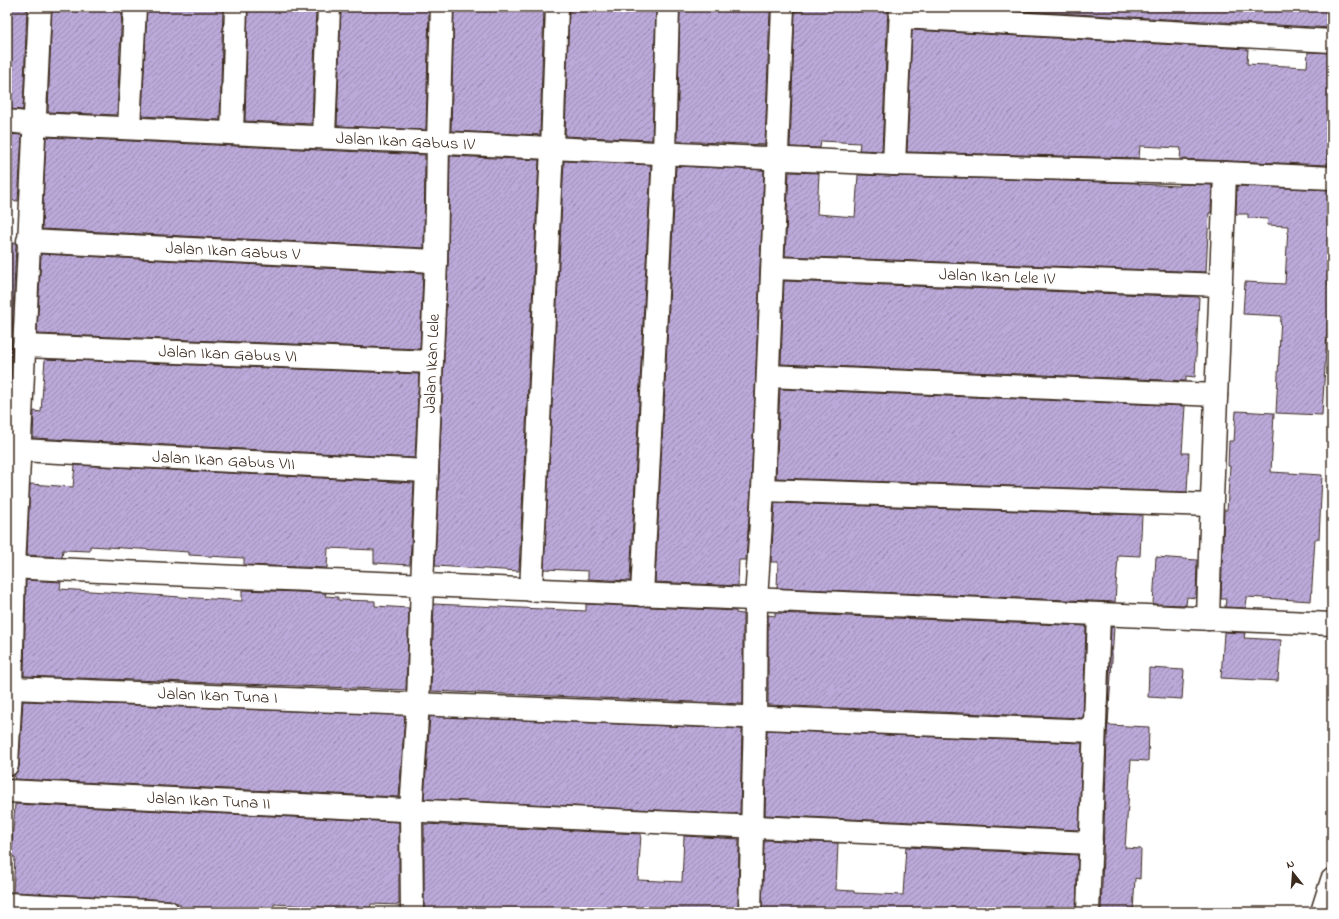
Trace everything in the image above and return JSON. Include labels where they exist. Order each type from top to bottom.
[{"type":"street","points":[[7,765],[11,688],[10,567],[20,450],[28,241],[40,7]]},
{"type":"street","points":[[129,128],[135,7]]},
{"type":"street","points":[[232,133],[236,7]]},
{"type":"street","points":[[324,137],[329,7]]},
{"type":"street","name":"Jalan Ikan Lele","points":[[412,912],[411,811],[422,702],[422,585],[436,260],[442,7]]},
{"type":"street","points":[[531,590],[552,148],[557,7]]},
{"type":"street","points":[[642,595],[664,153],[668,7]]},
{"type":"street","points":[[750,912],[755,716],[756,600],[763,490],[783,7]]},
{"type":"street","points":[[894,164],[901,12],[1332,41]]},
{"type":"street","name":"Jalan Ikan Gabus IV","points":[[7,121],[35,124],[894,164],[1225,172],[1332,178]]},
{"type":"street","points":[[1208,619],[1211,505],[1225,172]]},
{"type":"street","name":"Jalan Ikan Gabus V","points":[[28,241],[436,260]]},
{"type":"street","name":"Jalan Ikan Lele IV","points":[[773,268],[1221,285]]},
{"type":"street","name":"Jalan Ikan Gabus VI","points":[[24,346],[432,362]]},
{"type":"street","points":[[768,376],[1216,395]]},
{"type":"street","name":"Jalan Ikan Gabus VII","points":[[20,450],[427,470]]},
{"type":"street","points":[[763,490],[1211,505]]},
{"type":"street","points":[[10,567],[1332,624]]},
{"type":"street","points":[[1088,912],[1099,615]]},
{"type":"street","name":"Jalan Ikan Tuna I","points":[[11,688],[422,702],[1094,731]]},
{"type":"street","name":"Jalan Ikan Tuna II","points":[[7,791],[1091,843]]},
{"type":"street","points":[[1322,912],[1331,886]]},
{"type":"street","points":[[7,904],[168,912]]},
{"type":"building","points":[[7,7],[27,7],[23,110],[7,109]]},
{"type":"building","points":[[52,7],[122,7],[117,115],[48,112]]},
{"type":"building","points":[[147,7],[223,7],[220,120],[142,116]]},
{"type":"building","points":[[248,7],[316,7],[312,124],[245,121]]},
{"type":"building","points":[[341,7],[429,7],[426,130],[337,126]]},
{"type":"building","points":[[454,7],[544,7],[540,135],[451,131]]},
{"type":"building","points":[[569,7],[656,7],[652,140],[565,136]]},
{"type":"building","points":[[680,7],[724,7],[770,10],[765,145],[677,141]]},
{"type":"building","points":[[803,7],[849,10],[849,7],[888,7],[882,151],[859,150],[860,143],[821,141],[820,148],[790,147],[795,11],[803,12]]},
{"type":"building","points":[[946,7],[1332,7],[1332,28]]},
{"type":"building","points":[[912,30],[1248,49],[1247,64],[1307,67],[1308,52],[1332,53],[1332,95],[1328,165],[1180,159],[1181,148],[1140,146],[1139,158],[907,152]]},
{"type":"building","points":[[7,134],[22,135],[18,201],[7,200]]},
{"type":"building","points":[[46,137],[425,155],[424,248],[42,229]]},
{"type":"building","points":[[450,156],[539,160],[519,571],[435,566],[448,262]]},
{"type":"building","points":[[564,161],[651,165],[630,581],[588,579],[588,571],[544,569]]},
{"type":"building","points":[[676,166],[764,170],[751,489],[746,560],[739,560],[738,586],[655,582]]},
{"type":"building","points":[[789,172],[819,173],[817,214],[855,217],[858,175],[1138,183],[1179,186],[1179,184],[1212,185],[1206,272],[785,256]]},
{"type":"building","points":[[1237,186],[1332,190],[1332,231],[1328,286],[1331,286],[1330,318],[1328,318],[1322,415],[1276,413],[1281,316],[1243,314],[1245,282],[1285,284],[1288,226],[1267,225],[1268,219],[1248,218],[1248,214],[1236,214]]},
{"type":"building","points":[[7,243],[16,243],[11,357],[7,357]]},
{"type":"building","points":[[41,254],[423,273],[420,349],[37,334]]},
{"type":"building","points":[[784,281],[1199,297],[1195,377],[1186,376],[1186,381],[781,364]]},
{"type":"building","points":[[45,359],[419,374],[415,458],[33,438],[34,411],[41,412]]},
{"type":"building","points":[[780,389],[1185,406],[1182,453],[1189,453],[1187,492],[776,478]]},
{"type":"building","points":[[1236,411],[1274,413],[1271,472],[1322,475],[1319,539],[1315,539],[1311,601],[1247,597],[1246,608],[1225,607],[1226,599],[1221,599],[1224,510],[1227,510],[1230,466],[1228,466],[1229,441],[1234,441]]},
{"type":"building","points":[[75,465],[414,483],[410,565],[374,563],[374,550],[328,548],[327,568],[244,565],[244,558],[189,555],[189,552],[90,546],[90,551],[63,550],[62,557],[27,555],[30,484],[73,487]]},
{"type":"building","points":[[775,503],[1142,515],[1140,556],[1118,555],[1115,602],[777,588],[778,562],[771,562]]},
{"type":"building","points":[[1156,557],[1197,560],[1196,598],[1187,597],[1186,605],[1153,604]]},
{"type":"building","points":[[26,580],[61,582],[60,589],[242,601],[242,590],[326,593],[325,596],[338,597],[338,600],[375,601],[375,606],[409,608],[406,690],[24,676]]},
{"type":"building","points":[[434,604],[586,611],[586,604],[736,611],[736,613],[743,614],[743,704],[431,691]]},
{"type":"building","points":[[775,613],[1086,626],[1083,718],[768,705],[768,615],[775,616]]},
{"type":"building","points":[[1111,627],[1114,627],[1108,725],[1149,727],[1148,761],[1131,760],[1125,848],[1141,849],[1140,879],[1135,878],[1133,912],[1101,912]]},
{"type":"building","points":[[1224,632],[1245,633],[1244,638],[1281,640],[1278,681],[1221,678]]},
{"type":"building","points":[[1149,668],[1184,670],[1182,699],[1148,697]]},
{"type":"building","points":[[23,701],[405,715],[399,797],[14,779],[19,766]]},
{"type":"building","points":[[430,716],[742,729],[740,814],[424,799]]},
{"type":"building","points":[[767,730],[1082,743],[1079,830],[765,815]]},
{"type":"building","points":[[15,804],[399,822],[399,905],[371,904],[370,912],[324,912],[324,907],[274,904],[274,912],[253,912],[253,910],[180,908],[180,904],[169,900],[13,892],[15,857],[11,857]]},
{"type":"building","points":[[424,824],[641,834],[638,880],[682,882],[684,836],[739,839],[738,912],[424,912]]},
{"type":"building","points":[[764,840],[838,843],[836,890],[854,891],[854,893],[903,895],[906,847],[1078,855],[1076,912],[762,912]]}]
